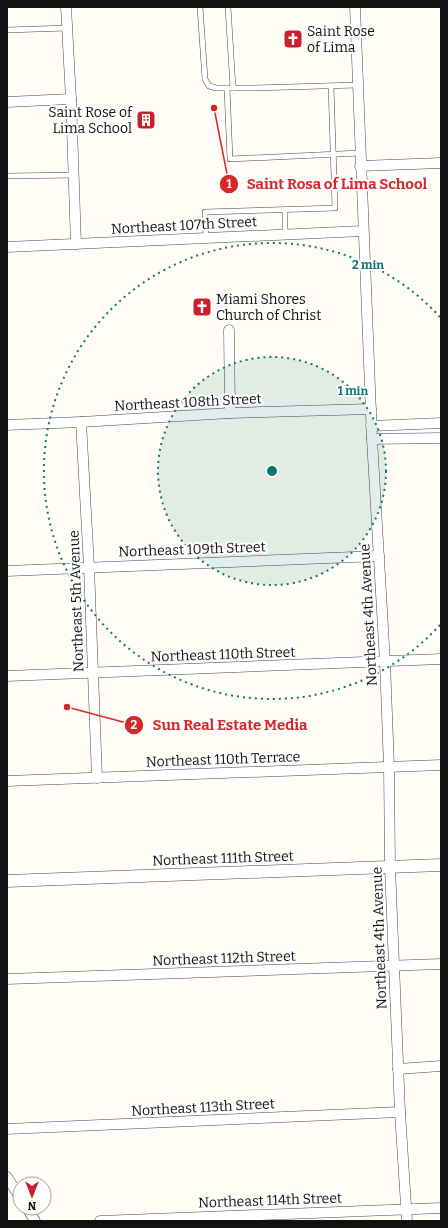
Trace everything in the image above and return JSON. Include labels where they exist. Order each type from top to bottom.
[{"type":"street","points":[[66,7],[76,244]]},
{"type":"street","name":"Northeast 4th Avenue","points":[[355,7],[360,166],[372,439],[385,662],[389,767],[390,867],[398,1069],[407,1221]]},
{"type":"street","points":[[7,102],[71,99]]},
{"type":"street","points":[[360,166],[441,163]]},
{"type":"street","name":"Northeast 107th Street","points":[[7,247],[363,231]]},
{"type":"street","points":[[228,330],[230,413]]},
{"type":"street","name":"Northeast 108th Street","points":[[7,425],[230,413],[371,410]]},
{"type":"street","name":"Northeast 5th Avenue","points":[[81,422],[89,567],[97,778]]},
{"type":"street","points":[[372,426],[441,423]]},
{"type":"street","points":[[372,439],[441,438]]},
{"type":"street","name":"Northeast 109th Street","points":[[7,571],[379,556]]},
{"type":"street","name":"Northeast 110th Street","points":[[7,676],[441,659]]},
{"type":"street","name":"Northeast 110th Terrace","points":[[7,781],[441,765]]},
{"type":"street","name":"Northeast 111th Street","points":[[7,881],[441,866]]},
{"type":"street","name":"Northeast 112th Street","points":[[7,979],[441,964]]},
{"type":"street","points":[[398,1069],[441,1066]]},
{"type":"street","name":"Northeast 113th Street","points":[[7,1129],[400,1112]]},
{"type":"street","name":"Northeast 114th Street","points":[[100,1221],[441,1208]]},
{"type":"lane","points":[[200,7],[205,79],[209,86],[216,88],[252,88],[358,85]]},
{"type":"lane","points":[[228,7],[233,88]]},
{"type":"lane","points":[[7,30],[67,28]]},
{"type":"lane","points":[[206,238],[205,212],[335,208],[332,155],[331,86]]},
{"type":"lane","points":[[226,88],[230,159],[360,153]]},
{"type":"lane","points":[[7,176],[74,175]]},
{"type":"lane","points":[[284,210],[285,234]]},
{"type":"place","name":"Saint Rose of Lima","points":[[293,39]]},
{"type":"place","name":"Saint Rosa of Lima School","points":[[214,108]]},
{"type":"place","name":"Saint Rose of Lima School","points":[[146,120]]},
{"type":"place","name":"Miami Shores Church of Christ","points":[[202,307]]},
{"type":"place","name":"Sun Real Estate Media","points":[[67,707]]}]
